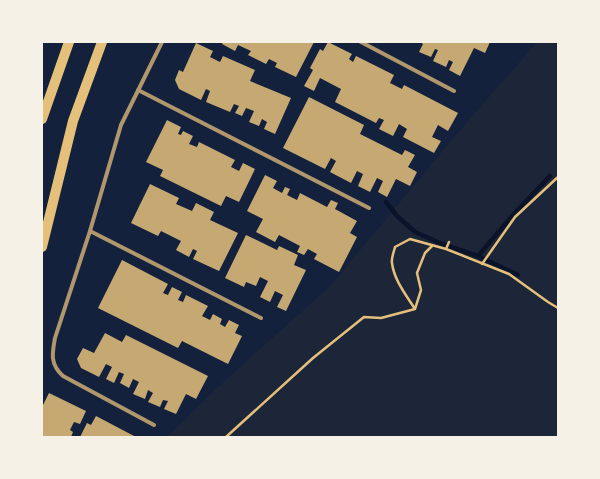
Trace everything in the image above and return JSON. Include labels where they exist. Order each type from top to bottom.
[{"type":"main road","points":[[42,119],[69,42]]},
{"type":"main road","points":[[42,248],[73,121],[102,42]]},
{"type":"street","points":[[154,425],[64,376],[57,370],[52,356],[55,338],[90,231],[121,124],[162,42]]},
{"type":"street","points":[[361,42],[454,91]]},
{"type":"street","points":[[138,90],[369,208]]},
{"type":"street","points":[[90,231],[261,318]]},
{"type":"path","points":[[482,264],[515,217],[558,177]]},
{"type":"path","points":[[415,309],[405,294],[391,262],[395,247],[410,240],[446,249],[509,274],[558,308]]},
{"type":"path","points":[[446,249],[449,242]]},
{"type":"path","points":[[415,309],[421,290],[417,273],[425,253],[432,246]]},
{"type":"path","points":[[226,437],[313,358],[364,317],[381,318],[415,309]]},
{"type":"shaded area","points":[[537,42],[558,42],[558,437],[167,437],[219,386],[331,285],[455,136]]},
{"type":"building","points":[[223,42],[314,42],[296,77],[275,67],[277,63],[269,59],[266,64],[248,55],[251,51],[238,45],[235,51],[222,44]]},
{"type":"building","points":[[328,42],[352,54],[349,59],[353,62],[356,56],[394,75],[390,83],[402,89],[404,85],[458,113],[448,131],[438,125],[432,137],[441,141],[434,153],[403,137],[407,129],[399,124],[393,136],[379,129],[384,120],[379,118],[376,123],[335,102],[341,89],[320,78],[314,91],[304,86],[313,70],[310,68],[320,49],[323,51]]},
{"type":"building","points":[[420,42],[490,42],[485,53],[474,48],[460,76],[449,70],[453,62],[449,60],[446,67],[433,61],[438,50],[435,49],[431,57],[419,52],[423,44]]},
{"type":"building","points":[[196,43],[213,51],[210,57],[220,62],[223,56],[255,70],[250,81],[291,98],[275,134],[264,129],[267,122],[262,119],[259,126],[249,122],[254,111],[246,108],[242,116],[235,113],[239,106],[234,104],[230,112],[206,102],[210,91],[206,89],[201,100],[179,89],[175,80],[179,70],[183,72]]},
{"type":"building","points":[[309,97],[364,125],[360,134],[402,155],[405,150],[415,155],[408,167],[417,172],[410,186],[396,179],[387,197],[378,192],[383,181],[377,178],[370,192],[358,186],[363,174],[357,171],[351,183],[330,172],[336,161],[331,158],[325,169],[283,148]]},
{"type":"building","points":[[167,120],[181,127],[178,134],[181,135],[183,131],[193,136],[189,144],[197,147],[199,142],[235,160],[231,167],[239,171],[243,163],[255,169],[239,202],[226,196],[221,206],[160,176],[163,170],[146,162]]},
{"type":"building","points":[[265,175],[277,181],[273,188],[282,193],[285,187],[290,189],[287,195],[297,200],[300,193],[327,207],[331,200],[338,203],[335,209],[357,221],[350,233],[357,237],[339,272],[314,259],[317,254],[308,249],[304,255],[297,252],[300,246],[279,235],[275,242],[256,232],[263,219],[247,211]]},
{"type":"building","points":[[150,184],[179,198],[176,204],[192,211],[196,203],[214,212],[210,220],[238,233],[219,271],[193,259],[197,251],[193,249],[189,257],[176,250],[181,241],[161,231],[158,236],[131,223]]},
{"type":"building","points":[[246,235],[277,250],[279,246],[298,255],[294,265],[306,270],[286,311],[277,307],[283,295],[275,291],[270,302],[260,297],[268,281],[260,277],[256,286],[246,282],[244,287],[225,278]]},
{"type":"building","points":[[122,260],[168,284],[163,293],[168,295],[172,287],[182,292],[178,300],[183,302],[186,295],[208,306],[202,316],[210,320],[213,314],[222,319],[220,324],[225,327],[229,320],[239,325],[235,333],[242,336],[228,364],[182,341],[178,348],[98,308]]},
{"type":"building","points":[[105,333],[122,342],[126,335],[208,376],[196,399],[186,394],[176,414],[164,409],[168,401],[163,400],[160,407],[148,402],[153,393],[148,390],[145,399],[133,394],[139,382],[133,379],[129,388],[120,383],[124,374],[119,372],[114,383],[106,379],[112,367],[106,364],[99,377],[81,368],[77,359],[83,348],[94,353]]},
{"type":"building","points":[[49,393],[86,411],[80,424],[74,422],[70,430],[73,432],[71,437],[42,437],[42,407]]},
{"type":"building","points":[[96,416],[136,437],[80,437],[87,423],[91,425]]},
{"type":"waterway","points":[[478,256],[513,215],[550,176]]},
{"type":"waterway","points":[[386,202],[397,216],[415,232],[442,244],[478,256],[518,275]]}]
